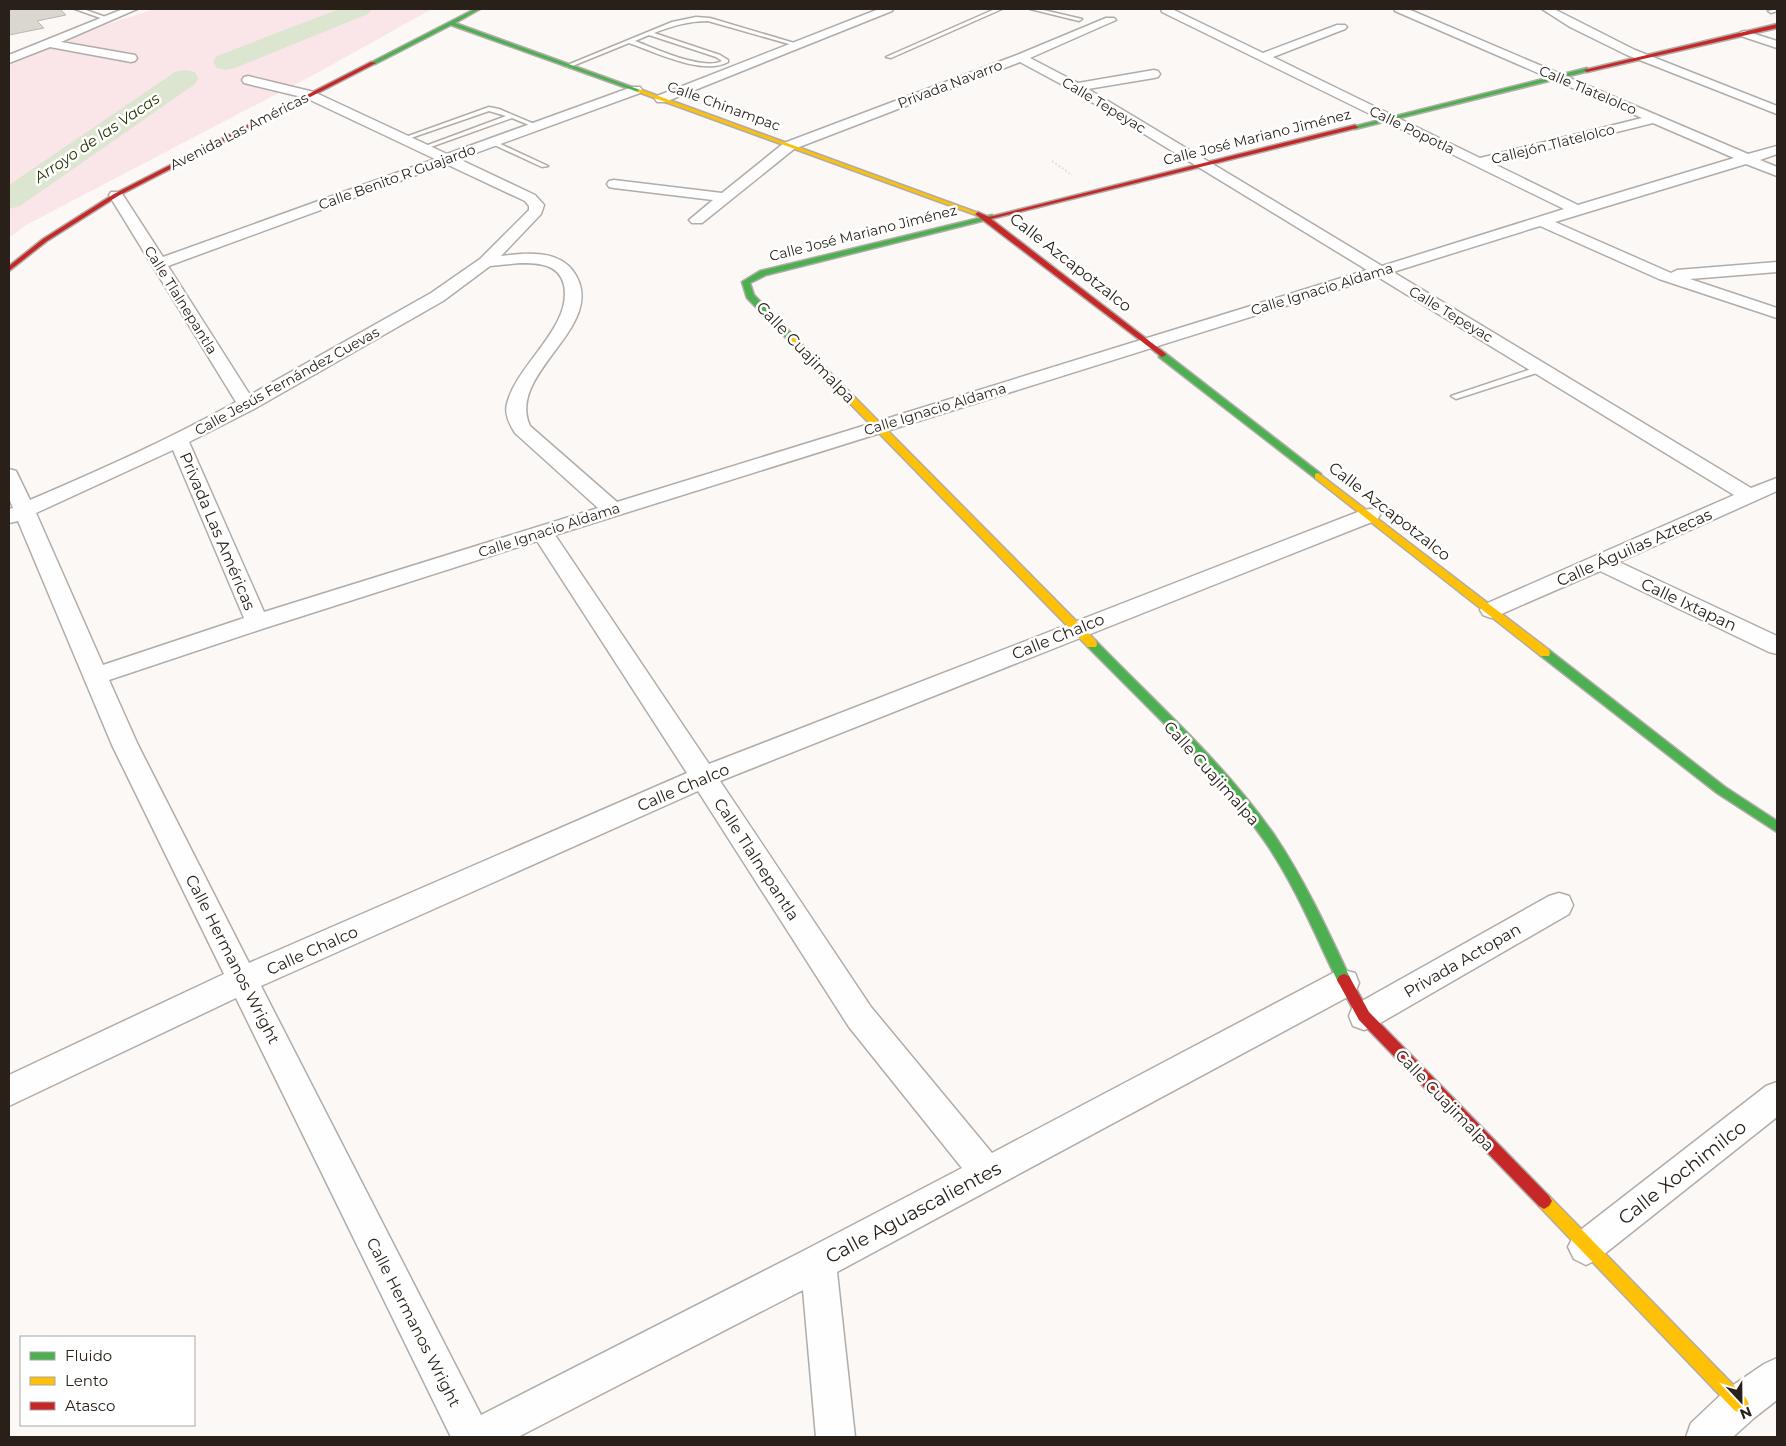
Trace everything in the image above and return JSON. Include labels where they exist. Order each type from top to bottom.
[{"type":"street","points":[[9,59],[132,9]]},
{"type":"street","name":"Avenida Las Américas","points":[[9,269],[45,240],[116,195],[478,9]]},
{"type":"street","points":[[661,100],[888,9]]},
{"type":"street","name":"Calle Tlatelolco","points":[[1399,9],[1777,172]]},
{"type":"street","points":[[1547,9],[1595,37],[1777,110]]},
{"type":"street","name":"Calle Popotla","points":[[1166,10],[1577,210]]},
{"type":"street","name":"Privada Navarro","points":[[697,220],[789,146],[1021,58],[1110,20]]},
{"type":"street","name":"Calle Chinampac","points":[[451,23],[972,211],[986,218]]},
{"type":"street","name":"Calle José Mariano Jiménez","points":[[746,282],[764,273],[1641,57],[1777,26]]},
{"type":"street","points":[[1263,57],[1341,27]]},
{"type":"street","points":[[1744,34],[1777,45]]},
{"type":"street","points":[[50,42],[131,58]]},
{"type":"street","name":"Calle Tepeyac","points":[[1021,58],[1076,88],[1750,496]]},
{"type":"street","points":[[1076,88],[1154,74]]},
{"type":"street","points":[[248,80],[310,95],[446,159]]},
{"type":"street","name":"Calle Benito R Guajardo","points":[[159,264],[636,90]]},
{"type":"street","name":"Callejón Tlatelolco","points":[[1480,162],[1655,119]]},
{"type":"street","name":"Calle Ignacio Aldama","points":[[96,676],[257,622],[1148,342],[1777,150]]},
{"type":"street","name":"Calle Jesús Fernández Cuevas","points":[[17,513],[178,440],[247,405],[437,296],[486,262],[536,211],[537,205],[530,198],[446,159]]},
{"type":"street","points":[[614,184],[724,197]]},
{"type":"street","name":"Calle Tlalnepantla","points":[[116,195],[247,405]]},
{"type":"street","name":"Calle Azcapotzalco","points":[[986,218],[1148,342],[1721,790],[1777,827]]},
{"type":"street","points":[[1541,222],[1665,276],[1777,312]]},
{"type":"street","points":[[486,262],[542,259],[555,263],[566,270],[575,290],[573,302],[564,325],[523,386],[516,404],[516,417],[522,429],[613,510]]},
{"type":"street","points":[[1665,276],[1777,267]]},
{"type":"street","name":"Calle Cuajimalpa","points":[[746,282],[750,296],[1077,628],[1227,785],[1270,839],[1303,892],[1344,983],[1364,1016],[1740,1404]]},
{"type":"street","name":"Privada Las Américas","points":[[178,440],[257,622]]},
{"type":"street","name":"Calle Hermanos Wright","points":[[9,475],[17,513],[96,676],[125,745],[471,1437]]},
{"type":"street","name":"Calle Águilas Aztecas","points":[[1491,610],[1777,484]]},
{"type":"street","name":"Calle Chalco","points":[[9,1091],[243,980],[704,777],[1077,628],[1370,516]]},
{"type":"street","name":"Calle Tlalnepantla","points":[[543,533],[860,1017],[987,1173]]},
{"type":"street","name":"Calle Ixtapan","points":[[1600,562],[1777,646]]},
{"type":"street","name":"Privada Actopan","points":[[1364,1016],[1559,905]]},
{"type":"street","name":"Calle Aguascalientes","points":[[478,1437],[818,1263],[1344,983]]},
{"type":"street","name":"Calle Xochimilco","points":[[1586,1247],[1777,1097]]},
{"type":"street","points":[[818,1263],[836,1437]]},
{"type":"street","points":[[1705,1437],[1740,1404],[1777,1377]]},
{"type":"lane","points":[[78,9],[108,19]]},
{"type":"lane","points":[[889,57],[999,9]]},
{"type":"lane","points":[[1033,9],[1079,19]]},
{"type":"lane","points":[[568,66],[685,20],[708,19],[798,45]]},
{"type":"lane","points":[[630,41],[703,66],[719,66],[726,61],[718,56],[649,33]]},
{"type":"lane","points":[[403,139],[484,110],[493,109],[536,126]]},
{"type":"lane","points":[[423,148],[512,116]]},
{"type":"lane","points":[[492,142],[544,166]]},
{"type":"lane","points":[[1456,396],[1540,369]]},
{"type":"shaded area","points":[[155,9],[432,9],[317,73],[26,225],[9,238],[9,65],[105,25]]},
{"type":"building","points":[[9,9],[60,9],[66,15],[37,21],[44,28],[9,35]]},
{"type":"waterway","name":"Arroyo de las Vacas","points":[[226,62],[360,9]]},
{"type":"waterway","name":"Arroyo de las Vacas","points":[[9,199],[185,78]]},
{"type":"traffic: fast","points":[[373,63],[478,9]]},
{"type":"traffic: fast","points":[[451,23],[640,91]]},
{"type":"traffic: fast","points":[[1355,127],[1587,70]]},
{"type":"traffic: fast","points":[[790,337],[750,296],[746,282],[763,273],[992,217]]},
{"type":"traffic: fast","points":[[1162,355],[1318,476]]},
{"type":"traffic: fast","points":[[1092,644],[1207,762],[1269,838],[1300,890],[1344,980]]},
{"type":"traffic: fast","points":[[1545,653],[1721,790],[1777,827]]},
{"type":"traffic: slow","points":[[640,91],[978,214]]},
{"type":"traffic: slow","points":[[790,337],[1092,644]]},
{"type":"traffic: slow","points":[[1318,476],[1545,653]]},
{"type":"traffic: slow","points":[[1544,1201],[1740,1404]]},
{"type":"traffic: jam","points":[[1587,70],[1777,26]]},
{"type":"traffic: jam","points":[[9,269],[45,240],[116,195],[373,63]]},
{"type":"traffic: jam","points":[[992,217],[1355,127]]},
{"type":"traffic: jam","points":[[978,214],[986,218],[1162,355]]},
{"type":"traffic: jam","points":[[1344,980],[1364,1016],[1544,1201]]}]
